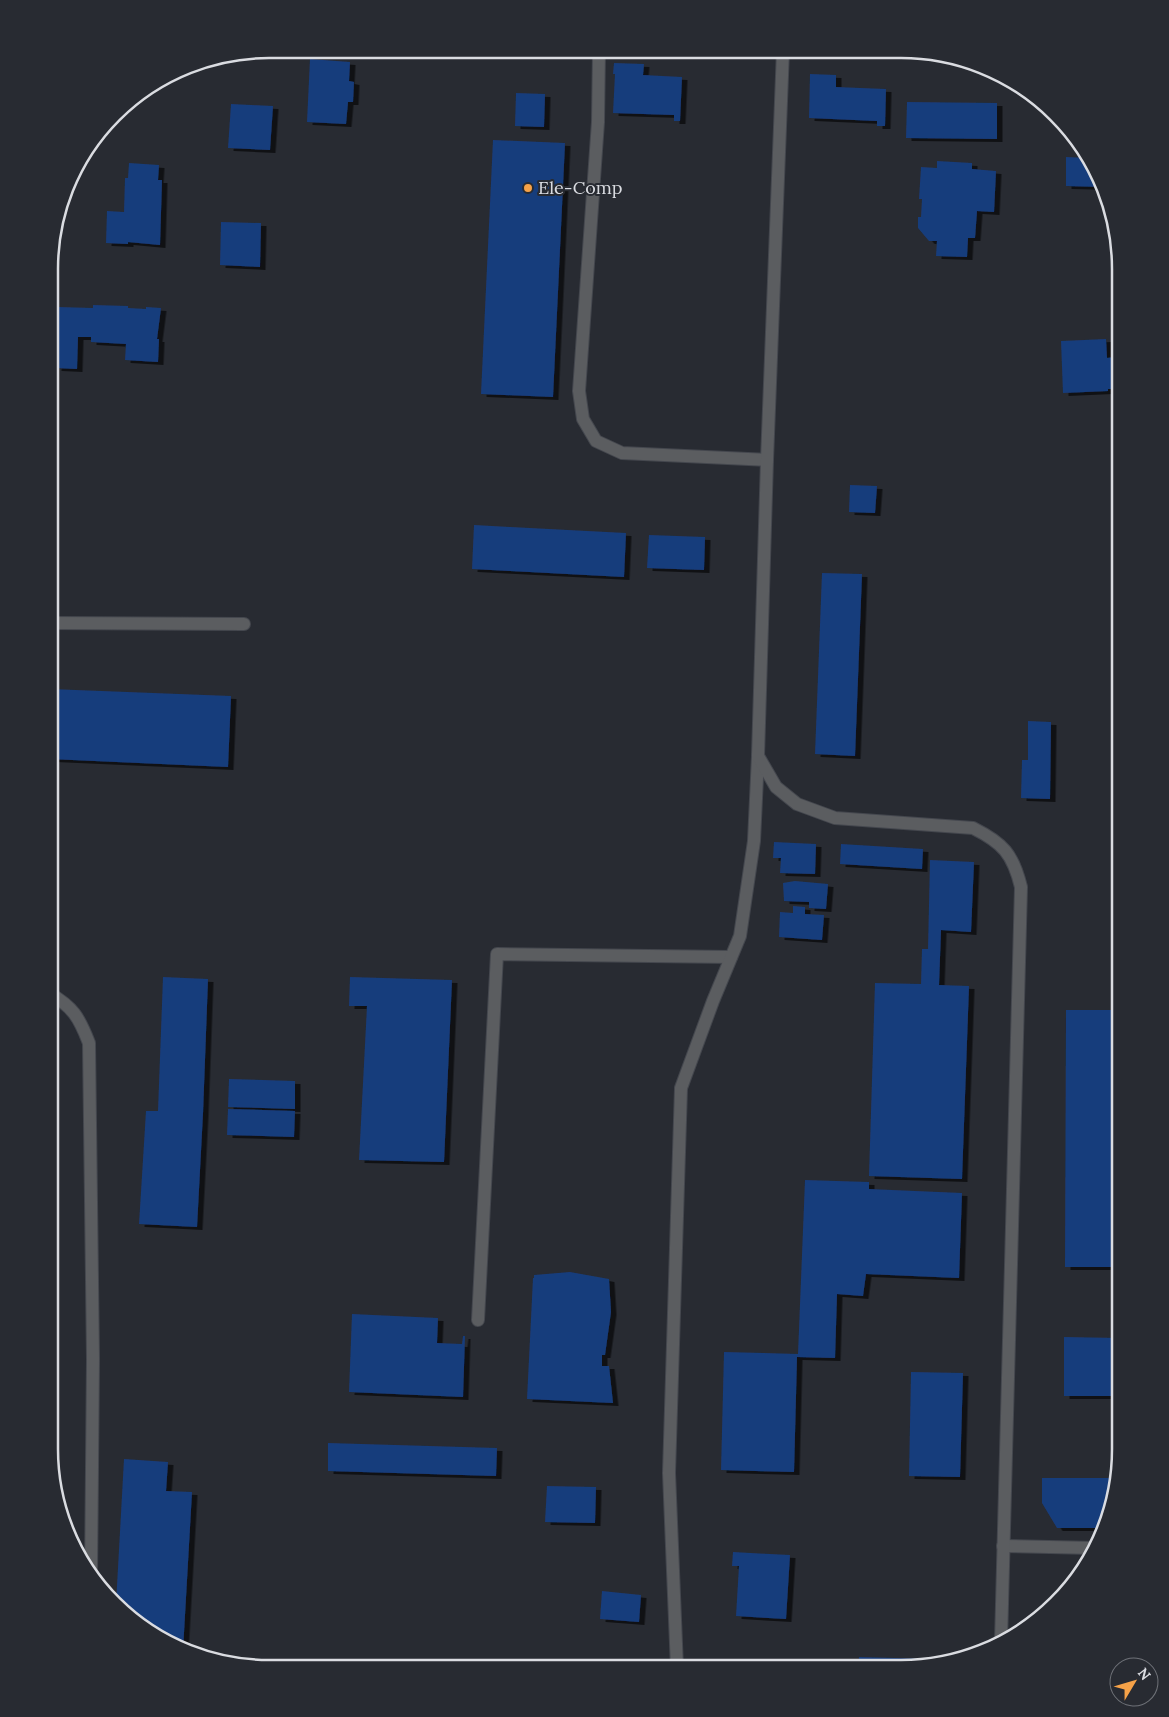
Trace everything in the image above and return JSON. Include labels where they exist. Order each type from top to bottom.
[{"type":"street","points":[[599,58],[598,122],[579,391],[583,418],[596,441],[622,453],[767,460]]},
{"type":"street","points":[[677,1660],[669,1473],[681,1088],[740,936],[754,841],[783,58]]},
{"type":"street","points":[[58,623],[244,624]]},
{"type":"street","points":[[758,756],[776,787],[797,804],[835,818],[973,828],[992,838],[1007,851],[1017,870],[1021,887],[1001,1634]]},
{"type":"street","points":[[478,1320],[497,954],[731,956]]},
{"type":"street","points":[[58,998],[65,1002],[80,1020],[89,1042],[93,1358],[91,1563]]},
{"type":"street","points":[[1003,1546],[1087,1548]]},
{"type":"building","points":[[310,59],[350,62],[349,81],[354,82],[353,102],[348,102],[346,124],[307,122]]},
{"type":"building","points":[[614,63],[644,64],[643,75],[682,77],[680,121],[674,121],[674,115],[613,113]]},
{"type":"building","points":[[810,74],[836,75],[836,87],[886,89],[885,126],[877,126],[877,121],[809,118]]},
{"type":"building","points":[[516,93],[545,94],[544,127],[515,126]]},
{"type":"building","points":[[907,102],[997,103],[997,139],[906,138]]},
{"type":"building","points":[[231,104],[273,106],[270,150],[228,148]]},
{"type":"building","points":[[493,140],[565,143],[553,397],[481,394]]},
{"type":"building","points":[[1066,157],[1080,158],[1095,187],[1066,186]]},
{"type":"building","points":[[937,161],[972,163],[972,169],[996,171],[994,212],[977,211],[975,238],[968,238],[967,257],[936,256],[937,241],[929,241],[918,228],[918,217],[921,217],[922,199],[919,199],[921,167],[937,168]]},
{"type":"building","points":[[129,163],[159,165],[158,180],[162,180],[160,245],[128,242],[128,244],[106,243],[107,211],[124,212],[125,178],[128,178]]},
{"type":"building","points":[[221,222],[261,223],[260,267],[220,265]]},
{"type":"building","points":[[93,305],[128,306],[128,308],[146,309],[146,307],[161,308],[157,339],[159,339],[158,362],[125,360],[126,344],[91,342],[91,337],[78,337],[77,369],[58,368],[58,307],[93,308]]},
{"type":"building","points":[[1106,339],[1107,358],[1112,358],[1112,389],[1108,389],[1108,391],[1063,393],[1061,341]]},
{"type":"building","points":[[850,485],[877,486],[875,513],[849,512]]},
{"type":"building","points":[[474,525],[626,533],[624,577],[472,569]]},
{"type":"building","points":[[649,535],[705,537],[704,570],[647,568]]},
{"type":"building","points":[[822,573],[862,574],[855,756],[815,754]]},
{"type":"building","points":[[58,689],[231,696],[228,767],[58,759]]},
{"type":"building","points":[[1028,721],[1051,722],[1050,799],[1021,798],[1022,760],[1028,760]]},
{"type":"building","points":[[774,842],[816,844],[815,874],[780,873],[781,858],[773,858]]},
{"type":"building","points":[[841,844],[923,849],[922,869],[840,864]]},
{"type":"building","points":[[930,860],[974,862],[971,932],[941,930],[939,985],[969,986],[962,1179],[869,1176],[875,983],[921,984],[922,949],[928,949]]},
{"type":"building","points":[[795,881],[828,884],[826,909],[809,908],[809,902],[784,901],[783,883]]},
{"type":"building","points":[[793,906],[805,907],[805,914],[824,915],[822,940],[779,937],[780,912],[793,913]]},
{"type":"building","points":[[163,977],[208,979],[197,1227],[139,1224],[146,1111],[158,1111]]},
{"type":"building","points":[[350,977],[452,980],[444,1162],[359,1160],[367,1006],[349,1006]]},
{"type":"building","points":[[1066,1010],[1112,1010],[1112,1267],[1065,1267]]},
{"type":"building","points":[[229,1079],[295,1081],[295,1109],[228,1107]]},
{"type":"building","points":[[228,1109],[295,1111],[294,1137],[227,1135]]},
{"type":"building","points":[[805,1180],[869,1182],[869,1189],[962,1193],[959,1278],[866,1274],[863,1296],[837,1294],[835,1358],[797,1357],[794,1472],[721,1470],[724,1352],[798,1354]]},
{"type":"building","points":[[570,1272],[609,1279],[611,1312],[605,1355],[602,1355],[602,1366],[609,1366],[613,1403],[527,1399],[534,1275]]},
{"type":"building","points":[[352,1314],[438,1318],[437,1343],[462,1344],[463,1336],[465,1336],[463,1397],[349,1392]]},
{"type":"building","points":[[1064,1337],[1112,1338],[1112,1396],[1064,1396]]},
{"type":"building","points":[[911,1372],[963,1373],[960,1477],[909,1476]]},
{"type":"building","points":[[328,1443],[497,1448],[496,1476],[328,1471]]},
{"type":"building","points":[[124,1459],[168,1462],[166,1491],[192,1492],[183,1641],[151,1624],[116,1595]]},
{"type":"building","points":[[1042,1478],[1110,1478],[1095,1528],[1057,1528],[1042,1503]]},
{"type":"building","points":[[547,1486],[596,1487],[595,1523],[545,1522]]},
{"type":"building","points":[[733,1552],[790,1555],[786,1619],[736,1616],[739,1566],[732,1566]]},
{"type":"building","points":[[602,1591],[641,1595],[639,1622],[600,1619]]},
{"type":"building","points":[[859,1657],[919,1659],[901,1660],[859,1660]]},
{"type":"place","name":"Ele-Comp","points":[[528,188]]}]
